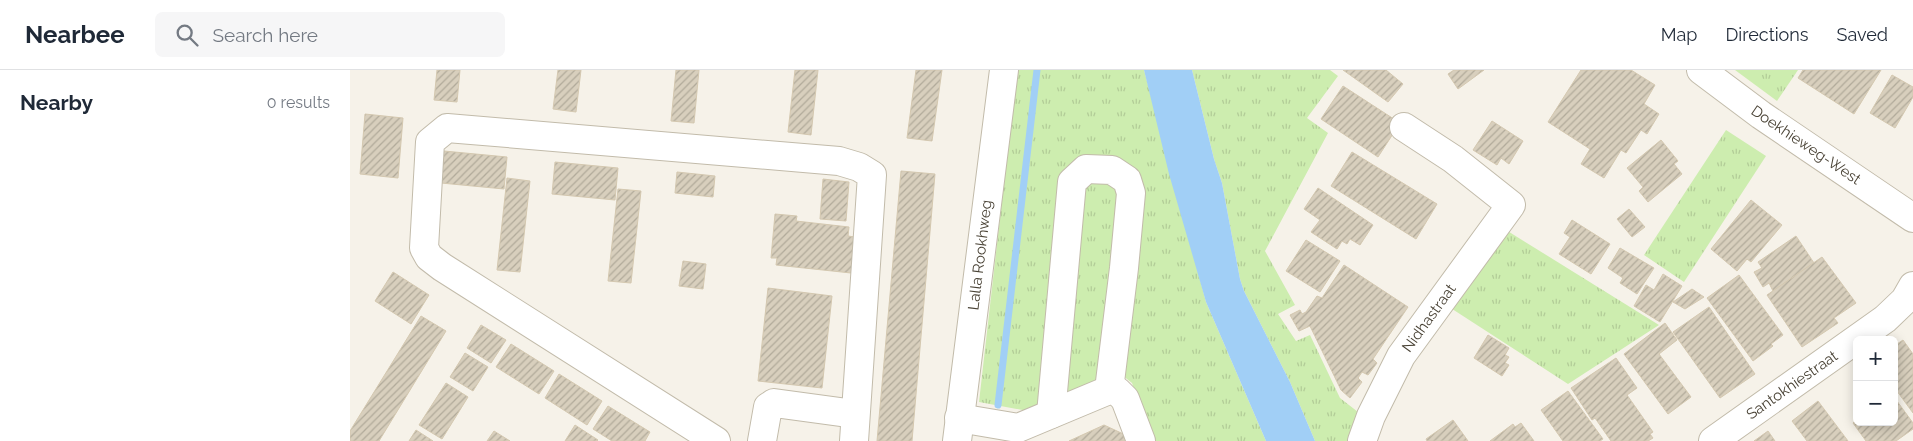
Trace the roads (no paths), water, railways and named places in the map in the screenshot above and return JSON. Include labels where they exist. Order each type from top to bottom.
[{"type":"street","name":"Lalla Rookhweg","points":[[958,430],[1004,70]]},
{"type":"street","name":"Doekhieweg-West","points":[[1701,70],[1761,115],[1913,218]]},
{"type":"street","name":"Nidhastraat","points":[[1362,441],[1371,416],[1401,356],[1511,205],[1453,159],[1404,127]]},
{"type":"street","points":[[716,441],[429,257],[424,248],[430,142],[438,134],[447,128],[840,161],[859,167],[872,175],[854,428],[774,403],[768,407],[762,441]]},
{"type":"street","points":[[1051,414],[1072,182],[1086,169],[1112,170],[1127,180],[1131,193],[1109,390]]},
{"type":"street","name":"Santokhiestraat","points":[[1713,441],[1885,319],[1905,300],[1913,286]]},
{"type":"street","points":[[958,430],[1018,428],[1109,390],[1117,391],[1124,399],[1141,441]]},
{"type":"water","points":[[1144,70],[1192,70],[1214,159],[1222,183],[1240,279],[1244,291],[1290,382],[1315,441],[1266,441],[1206,302],[1169,174]]},
{"type":"waterway","points":[[998,405],[1037,70]]}]
